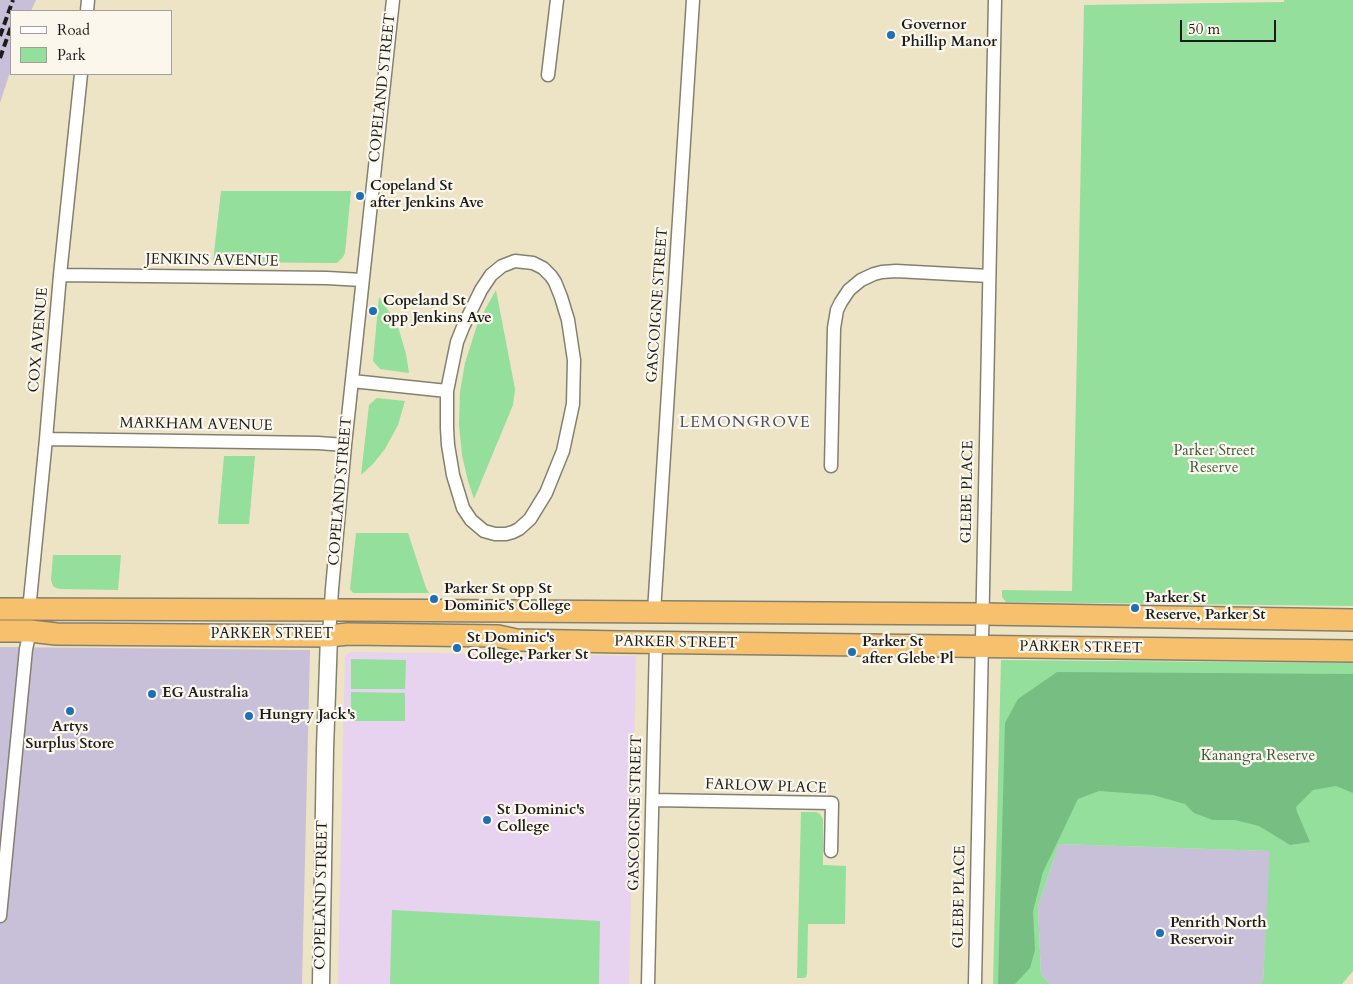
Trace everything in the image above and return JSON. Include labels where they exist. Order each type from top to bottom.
[{"type":"highway","name":"PARKER STREET","points":[[0,609],[982,614],[1353,620]]},
{"type":"highway","name":"PARKER STREET","points":[[0,631],[30,631],[56,634],[498,636],[516,640],[1353,651]]},
{"type":"street","name":"COPELAND STREET","points":[[320,984],[330,610],[362,280],[393,0]]},
{"type":"street","points":[[548,75],[556,0]]},
{"type":"street","name":"GASCOIGNE STREET","points":[[654,612],[693,0]]},
{"type":"street","name":"GLEBE PLACE","points":[[975,984],[995,0]]},
{"type":"street","name":"COX AVENUE","points":[[29,610],[80,75]]},
{"type":"street","points":[[515,261],[533,263],[543,268],[555,282],[568,320],[574,360],[573,404],[563,451],[546,493],[530,519],[513,532],[495,534],[484,531],[471,520],[464,508],[455,481],[448,445],[447,391],[457,342],[474,302],[491,275],[502,266],[515,261]]},
{"type":"street","points":[[831,466],[834,328],[840,302],[849,290],[861,280],[882,272],[989,276]]},
{"type":"street","name":"JENKINS AVENUE","points":[[60,275],[362,280]]},
{"type":"street","points":[[352,381],[447,391]]},
{"type":"street","name":"MARKHAM AVENUE","points":[[46,439],[345,445]]},
{"type":"street","points":[[0,916],[26,649],[30,631]]},
{"type":"street","name":"GASCOIGNE STREET","points":[[648,984],[656,642]]},
{"type":"street","name":"FARLOW PLACE","points":[[653,800],[832,803],[831,851]]},
{"type":"shaded area","points":[[0,0],[36,0],[31,10],[10,10],[10,72],[0,103]]},
{"type":"shaded area","points":[[0,647],[310,650],[302,984],[0,984]]},
{"type":"shaded area","name":"St Dominic's College","points":[[350,652],[636,656],[629,984],[338,984],[345,656]]},
{"type":"shaded area","points":[[1059,844],[1271,851],[1263,980],[1260,984],[1050,984],[1041,975],[1038,906]]},
{"type":"green space","name":"Parker Street Reserve","points":[[1284,0],[1353,0],[1353,606],[1006,602],[1002,597],[1002,590],[1072,591],[1084,5],[1284,2]]},
{"type":"green space","points":[[221,191],[351,191],[345,253],[343,257],[337,263],[213,262]]},
{"type":"green space","points":[[496,290],[515,389],[513,405],[474,499],[462,455],[459,425],[460,392],[465,363],[478,322]]},
{"type":"green space","points":[[379,297],[399,330],[409,373],[380,369],[373,361]]},
{"type":"green space","points":[[377,398],[405,401],[398,425],[385,449],[361,475],[369,405]]},
{"type":"green space","points":[[224,456],[255,456],[249,524],[218,524]]},
{"type":"green space","points":[[356,533],[408,533],[429,593],[353,593],[350,589]]},
{"type":"green space","points":[[53,555],[121,555],[118,590],[56,588],[51,580]]},
{"type":"green space","points":[[351,659],[406,660],[405,689],[351,689]]},
{"type":"green space","name":"Kanangra Reserve","points":[[1001,660],[1353,663],[1353,971],[1342,984],[1260,984],[1263,980],[1270,851],[1059,844],[1038,906],[1041,975],[1050,984],[993,984]]},
{"type":"green space","name":"Kanangra Reserve","points":[[1057,672],[1353,674],[1353,793],[1336,786],[1313,790],[1296,807],[1310,842],[1290,845],[1259,826],[1235,820],[1213,820],[1194,813],[1185,804],[1153,795],[1099,791],[1078,799],[1043,872],[1033,911],[1035,950],[1030,968],[1015,984],[998,984],[1005,723],[1018,699]]},
{"type":"green space","points":[[351,692],[405,693],[405,721],[351,721]]},
{"type":"green space","points":[[801,812],[816,812],[823,819],[823,865],[846,866],[845,924],[808,924],[807,974],[804,978],[797,978]]},
{"type":"green space","points":[[392,910],[600,921],[599,984],[390,984]]},
{"type":"railway","points":[[0,36],[13,0]]},
{"type":"railway","points":[[0,58],[10,30]]},
{"type":"place","name":"Governor Phillip Manor","points":[[891,35]]},
{"type":"place","name":"Copeland St after Jenkins Ave","points":[[360,196]]},
{"type":"place","name":"Copeland St opp Jenkins Ave","points":[[373,311]]},
{"type":"place","name":"Parker St opp St Dominic's College","points":[[434,599]]},
{"type":"place","name":"Parker St Reserve, Parker St","points":[[1135,608]]},
{"type":"place","name":"St Dominic's College, Parker St","points":[[457,648]]},
{"type":"place","name":"Parker St after Glebe Pl","points":[[852,652]]},
{"type":"place","name":"EG Australia","points":[[152,694]]},
{"type":"place","name":"Artys Surplus Store","points":[[70,711]]},
{"type":"place","name":"Hungry Jack's","points":[[249,716]]},
{"type":"place","name":"St Dominic's College","points":[[487,820]]},
{"type":"place","name":"Penrith North Reservoir","points":[[1160,933]]},
{"type":"district","name":"LEMONGROVE","points":[[745,423]]}]
